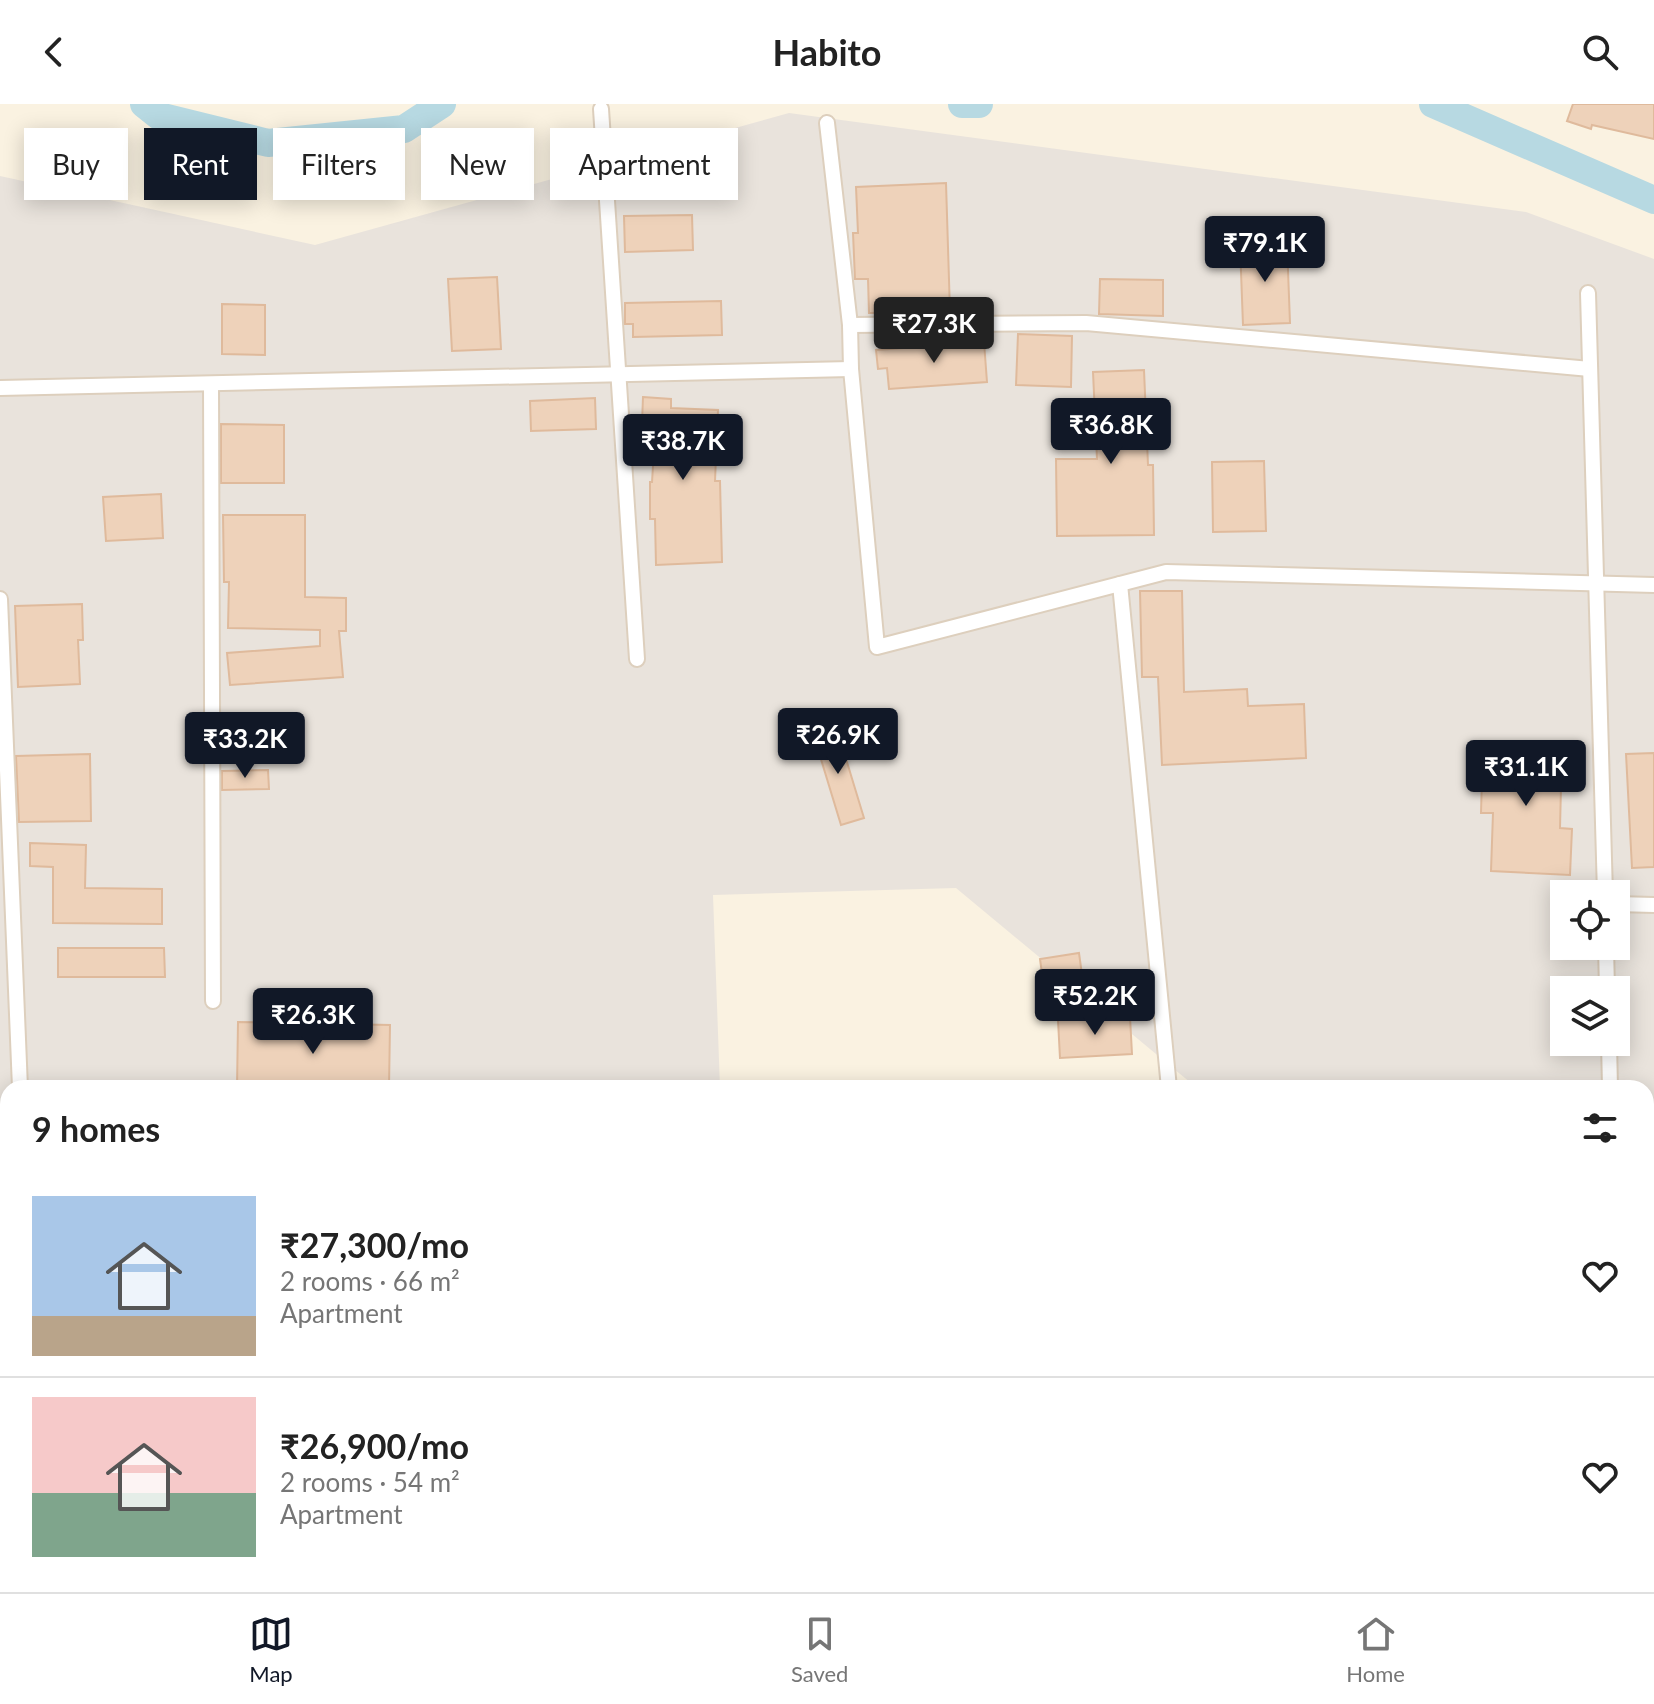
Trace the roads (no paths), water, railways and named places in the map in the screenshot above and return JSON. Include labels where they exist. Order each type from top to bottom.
[{"type":"street","points":[[601,109],[637,659]]},
{"type":"street","points":[[827,123],[850,325],[851,369],[877,647],[1166,572],[1654,585]]},
{"type":"street","points":[[1588,293],[1605,880]]},
{"type":"street","points":[[850,325],[1086,323],[1590,369]]},
{"type":"street","points":[[0,388],[851,369]]},
{"type":"street","points":[[211,384],[213,1001]]},
{"type":"street","points":[[1120,584],[1168,1080]]},
{"type":"street","points":[[0,599],[20,1080]]},
{"type":"street","points":[[1630,904],[1654,905]]},
{"type":"street","points":[[1609,1056],[1610,1080]]},
{"type":"waterway","points":[[144,104],[159,116],[268,143],[404,129],[442,104]]},
{"type":"waterway","points":[[962,104],[979,104]]},
{"type":"waterway","points":[[1433,104],[1654,200]]}]
